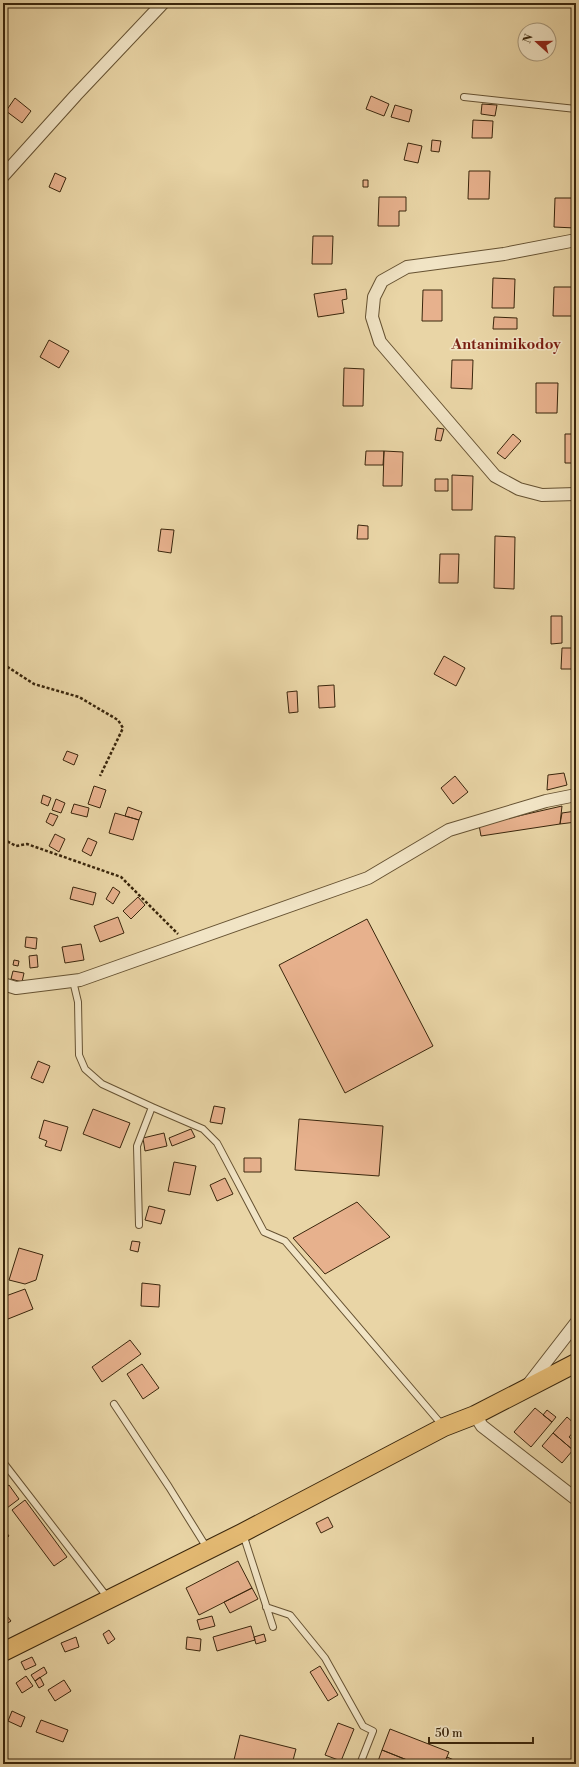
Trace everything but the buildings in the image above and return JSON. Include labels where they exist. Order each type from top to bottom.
[{"type":"main road","points":[[3,1652],[242,1533],[444,1428],[475,1415],[576,1362]]},
{"type":"street","points":[[3,176],[76,95],[163,3]]},
{"type":"street","points":[[576,240],[504,254],[407,268],[382,280],[374,297],[372,317],[380,342],[495,476],[520,489],[542,495],[576,494]]},
{"type":"street","points":[[3,984],[16,988],[80,980],[368,878],[448,830],[546,801],[576,795]]},
{"type":"street","points":[[526,1387],[576,1323]]},
{"type":"street","points":[[475,1415],[482,1426],[576,1499]]},
{"type":"lane","points":[[464,97],[576,109]]},
{"type":"lane","points":[[73,981],[78,1002],[79,1055],[85,1069],[102,1084],[204,1129],[217,1143],[264,1232],[285,1242],[444,1428]]},
{"type":"lane","points":[[139,1225],[137,1146],[152,1107]]},
{"type":"lane","points":[[114,1404],[169,1487],[208,1550]]},
{"type":"lane","points":[[3,1462],[109,1599]]},
{"type":"lane","points":[[242,1533],[273,1627]]},
{"type":"lane","points":[[266,1607],[290,1615],[325,1658],[363,1726],[373,1731],[360,1764]]},
{"type":"path","points":[[3,664],[34,684],[79,697],[118,720],[123,728],[100,776]]},
{"type":"path","points":[[3,839],[16,846],[27,844],[121,876],[186,942]]},
{"type":"district","name":"Antanimikodoy","points":[[506,344]]}]
